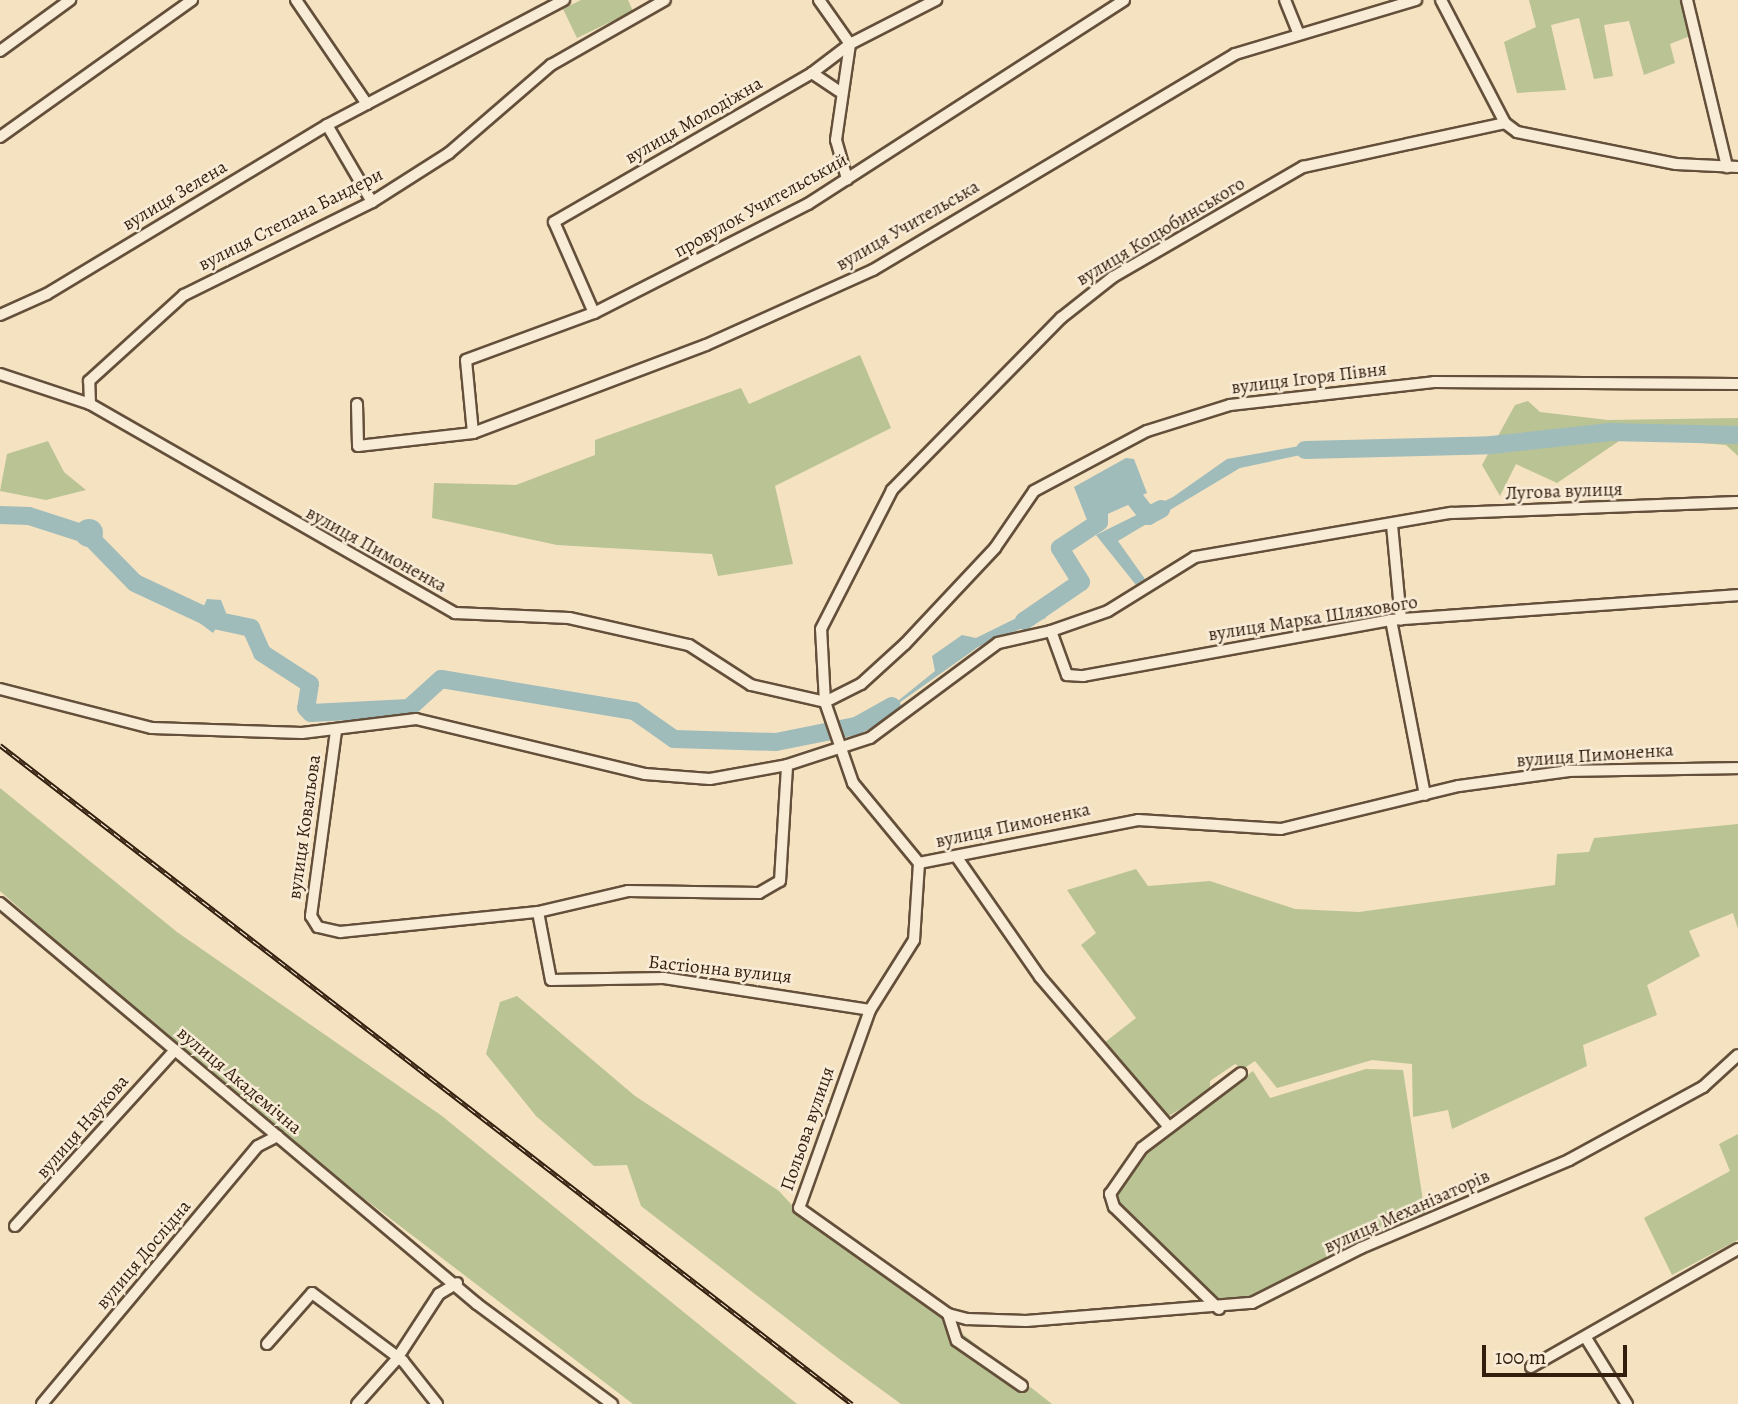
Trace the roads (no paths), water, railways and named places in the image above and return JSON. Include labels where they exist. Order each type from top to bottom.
[{"type":"street","points":[[0,51],[70,0]]},
{"type":"street","points":[[0,137],[192,0]]},
{"type":"street","points":[[296,0],[367,104]]},
{"type":"street","name":"вулиця Зелена","points":[[0,315],[47,294],[327,125],[564,0]]},
{"type":"street","name":"вулиця Степана Бандери","points":[[90,404],[89,381],[184,295],[372,202],[449,153],[533,84],[551,65],[665,0]]},
{"type":"street","points":[[819,0],[850,44],[839,91],[836,140],[847,179]]},
{"type":"street","name":"вулиця Молодіжна","points":[[594,313],[554,222],[812,73],[850,44],[936,0]]},
{"type":"street","name":"провулок Учительський","points":[[473,433],[466,360],[594,313],[847,179],[1124,0]]},
{"type":"street","points":[[1285,0],[1299,34]]},
{"type":"street","name":"вулиця Учительська","points":[[357,404],[358,446],[473,433],[706,345],[873,270],[1235,54],[1416,0]]},
{"type":"street","points":[[1441,0],[1505,123],[1517,132],[1676,164],[1732,167],[1687,0]]},
{"type":"street","points":[[812,73],[839,91]]},
{"type":"street","name":"вулиця Коцюбинського","points":[[825,702],[821,629],[886,500],[1061,318],[1113,278],[1303,167],[1505,123]]},
{"type":"street","points":[[327,125],[372,202]]},
{"type":"street","name":"вулиця Пимоненка","points":[[0,374],[90,404],[455,613],[569,618],[689,645],[751,685],[825,702],[853,783],[919,863],[958,859],[1084,826],[1138,820],[1281,828],[1425,795],[1569,771],[1738,768]]},
{"type":"street","name":"вулиця Ігоря Півня","points":[[825,702],[861,684],[905,644],[995,548],[1034,492],[1147,431],[1230,405],[1434,382],[1738,383]]},
{"type":"street","name":"Лугова вулиця","points":[[1051,631],[1108,611],[1195,557],[1451,513],[1738,502]]},
{"type":"street","points":[[1392,525],[1396,620],[1425,795]]},
{"type":"street","name":"вулиця Марка Шляхового","points":[[1051,631],[1067,675],[1083,676],[1396,620],[1738,595]]},
{"type":"street","points":[[839,748],[870,738],[998,643],[1051,631]]},
{"type":"street","points":[[0,689],[152,728],[336,731]]},
{"type":"street","name":"вулиця Ковальова","points":[[787,765],[780,881],[759,893],[628,891],[538,912],[340,932],[318,927],[311,916],[336,731],[416,719],[525,750],[658,775],[710,779],[787,765],[839,748]]},
{"type":"street","points":[[958,859],[1040,977],[1169,1127]]},
{"type":"street","name":"Польова вулиця","points":[[919,863],[914,940],[870,1010],[799,1208],[948,1314]]},
{"type":"street","name":"вулиця Академічна","points":[[0,903],[457,1283],[477,1304],[612,1404]]},
{"type":"street","name":"Бастіонна вулиця","points":[[538,912],[551,980],[664,978],[870,1010]]},
{"type":"street","name":"вулиця Наукова","points":[[15,1226],[175,1050]]},
{"type":"street","name":"вулиця Механізаторів","points":[[948,1314],[1026,1321],[1063,1315],[1219,1309],[1279,1292],[1361,1248],[1569,1160],[1703,1087],[1738,1055]]},
{"type":"street","points":[[1214,1094],[1136,1154],[1110,1200],[1219,1309]]},
{"type":"street","points":[[262,1142],[265,1125]]},
{"type":"street","name":"вулиця Дослідна","points":[[41,1404],[262,1142],[278,1136]]},
{"type":"street","points":[[1531,1367],[1738,1249]]},
{"type":"street","points":[[435,1266],[439,1294]]},
{"type":"street","points":[[357,1404],[396,1360],[439,1294],[457,1283]]},
{"type":"street","points":[[1191,1309],[1199,1288]]},
{"type":"street","points":[[267,1344],[312,1293],[396,1360],[437,1404]]},
{"type":"street","points":[[948,1314],[957,1341],[1022,1386]]},
{"type":"street","points":[[1586,1338],[1627,1404]]},
{"type":"water","points":[[1322,442],[1329,449],[1240,468],[1118,541],[1145,579],[1136,585],[1096,535],[1173,497],[1227,459]]},
{"type":"water","points":[[1126,458],[1134,459],[1147,493],[1087,520],[1074,487]]},
{"type":"water","points":[[89,519],[99,523],[103,533],[99,543],[89,547],[79,543],[75,533],[79,523]]},
{"type":"water","points":[[207,599],[221,600],[226,613],[213,633],[197,621]]},
{"type":"water","points":[[1041,606],[1046,618],[978,647],[868,725],[935,671],[932,656],[962,635],[976,638]]},
{"type":"waterway","points":[[1305,450],[1491,445],[1610,432],[1738,435]]},
{"type":"waterway","points":[[1024,621],[1081,582],[1060,548],[1099,522],[1099,508],[1131,494],[1148,516],[1161,509]]},
{"type":"waterway","points":[[0,515],[29,516],[88,535],[135,583],[214,620],[251,628],[262,653],[310,684],[306,708],[311,713],[409,708],[441,679],[634,711],[674,739],[776,742],[856,726],[892,706]]},
{"type":"railway","points":[[0,745],[852,1404]]}]
